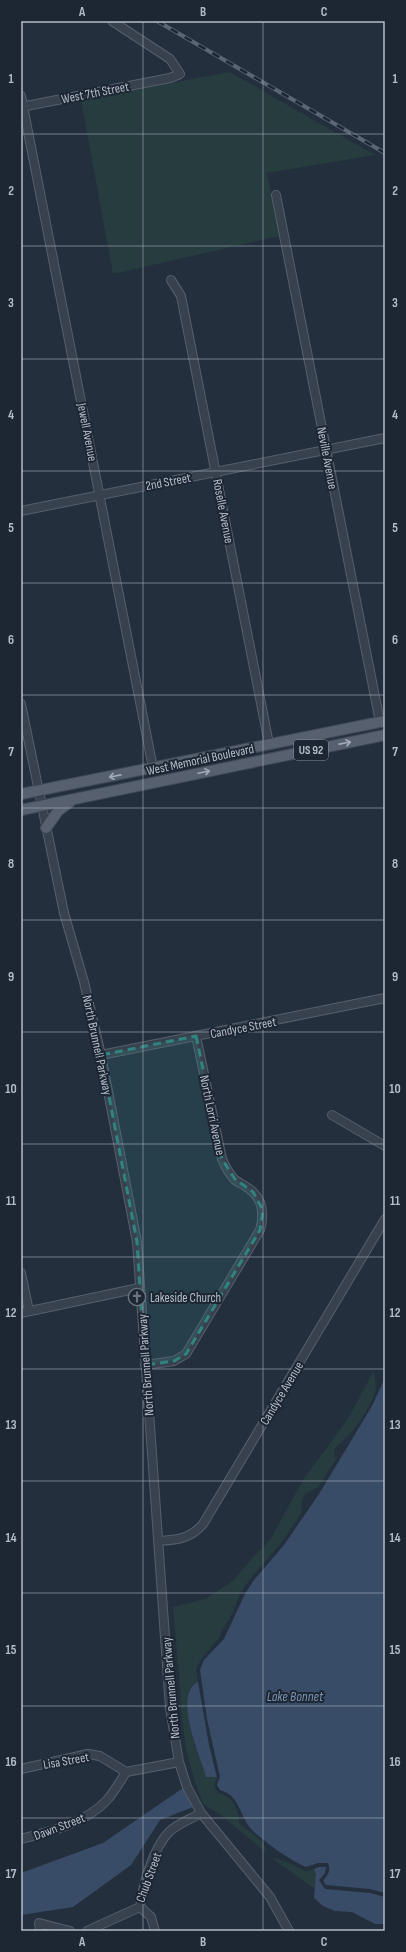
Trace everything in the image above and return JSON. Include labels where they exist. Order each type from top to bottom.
[{"type":"main road","name":"West Memorial Boulevard","points":[[21,794],[382,721]]},
{"type":"main road","name":"West Memorial Boulevard","points":[[21,810],[385,735]]},
{"type":"main road","points":[[270,758],[299,738]]},
{"type":"main road","points":[[238,765],[269,744]]},
{"type":"main road","points":[[46,828],[58,810],[75,799]]},
{"type":"street","name":"West 7th Street","points":[[22,107],[170,78],[180,74],[170,59],[112,21]]},
{"type":"street","name":"Jewell Avenue","points":[[21,96],[153,768]]},
{"type":"street","name":"Neville Avenue","points":[[276,195],[382,721]]},
{"type":"street","name":"Roselle Avenue","points":[[171,280],[181,296],[269,744]]},
{"type":"street","name":"2nd Street","points":[[21,511],[327,451],[385,438]]},
{"type":"street","name":"North Brunnell Parkway","points":[[21,704],[64,913],[84,982],[101,1055],[136,1242],[170,1708],[178,1762],[187,1787],[201,1814],[270,1897],[289,1931]]},
{"type":"street","name":"Candyce Street","points":[[101,1055],[385,998]]},
{"type":"street","name":"North Lorri Avenue","points":[[145,1365],[174,1361],[186,1354],[260,1230],[263,1221],[263,1210],[259,1200],[253,1192],[234,1179],[226,1168],[222,1158],[196,1036]]},
{"type":"street","points":[[332,1115],[385,1146]]},
{"type":"street","name":"Candyce Avenue","points":[[158,1541],[186,1538],[196,1532],[203,1524],[385,1219]]},
{"type":"street","points":[[21,1273],[25,1312],[139,1288]]},
{"type":"street","name":"Lisa Street","points":[[21,1769],[88,1754],[100,1756],[126,1772]]},
{"type":"street","points":[[126,1772],[178,1762]]},
{"type":"street","name":"Dawn Street","points":[[21,1840],[66,1825],[96,1810],[115,1790],[126,1772]]},
{"type":"street","name":"Chub Street","points":[[87,1931],[96,1929],[140,1906],[150,1868],[164,1837],[170,1831],[201,1814]]},
{"type":"street","points":[[140,1906],[151,1917],[155,1931]]},
{"type":"street","points":[[39,1927],[70,1931]]},
{"type":"highlighted area","points":[[196,1036],[222,1159],[235,1179],[253,1192],[263,1210],[260,1230],[186,1354],[174,1361],[145,1365],[137,1242],[101,1055]]},
{"type":"green space","points":[[230,72],[375,155],[267,173],[279,236],[113,274],[81,100]]},
{"type":"green space","points":[[374,1370],[376,1389],[368,1408],[353,1430],[335,1448],[334,1456],[337,1458],[318,1487],[305,1494],[301,1503],[302,1512],[282,1542],[241,1592],[230,1618],[221,1631],[220,1637],[202,1658],[196,1669],[198,1682],[187,1705],[195,1745],[206,1777],[217,1777],[214,1785],[217,1792],[231,1799],[238,1812],[239,1823],[263,1842],[267,1853],[274,1858],[306,1871],[314,1869],[316,1874],[316,1890],[281,1865],[221,1815],[203,1804],[186,1749],[181,1711],[173,1607],[205,1599],[233,1581],[253,1557],[270,1540],[303,1480],[349,1417]]},
{"type":"water","name":"Lake Bonnet","points":[[385,1378],[385,1893],[370,1889],[326,1885],[323,1881],[328,1873],[328,1863],[318,1863],[306,1867],[279,1851],[254,1832],[249,1826],[236,1802],[227,1793],[220,1790],[217,1785],[220,1777],[207,1719],[200,1670],[204,1660],[224,1639],[245,1594],[254,1580],[284,1545],[319,1494],[372,1406]]},
{"type":"water","points":[[198,1682],[209,1745],[217,1777],[206,1777],[190,1727],[188,1700],[191,1689]]},
{"type":"water","points":[[183,1788],[193,1807],[160,1820],[131,1865],[73,1907],[21,1915],[21,1873],[103,1843]]},
{"type":"water","points":[[326,1867],[325,1873],[319,1880],[325,1889],[370,1893],[385,1897],[385,1924],[375,1924],[352,1912],[335,1911],[323,1906],[314,1898],[316,1874],[314,1869]]},
{"type":"railway","points":[[157,21],[385,153]]},
{"type":"place","name":"Lakeside Church","points":[[137,1297]]}]
